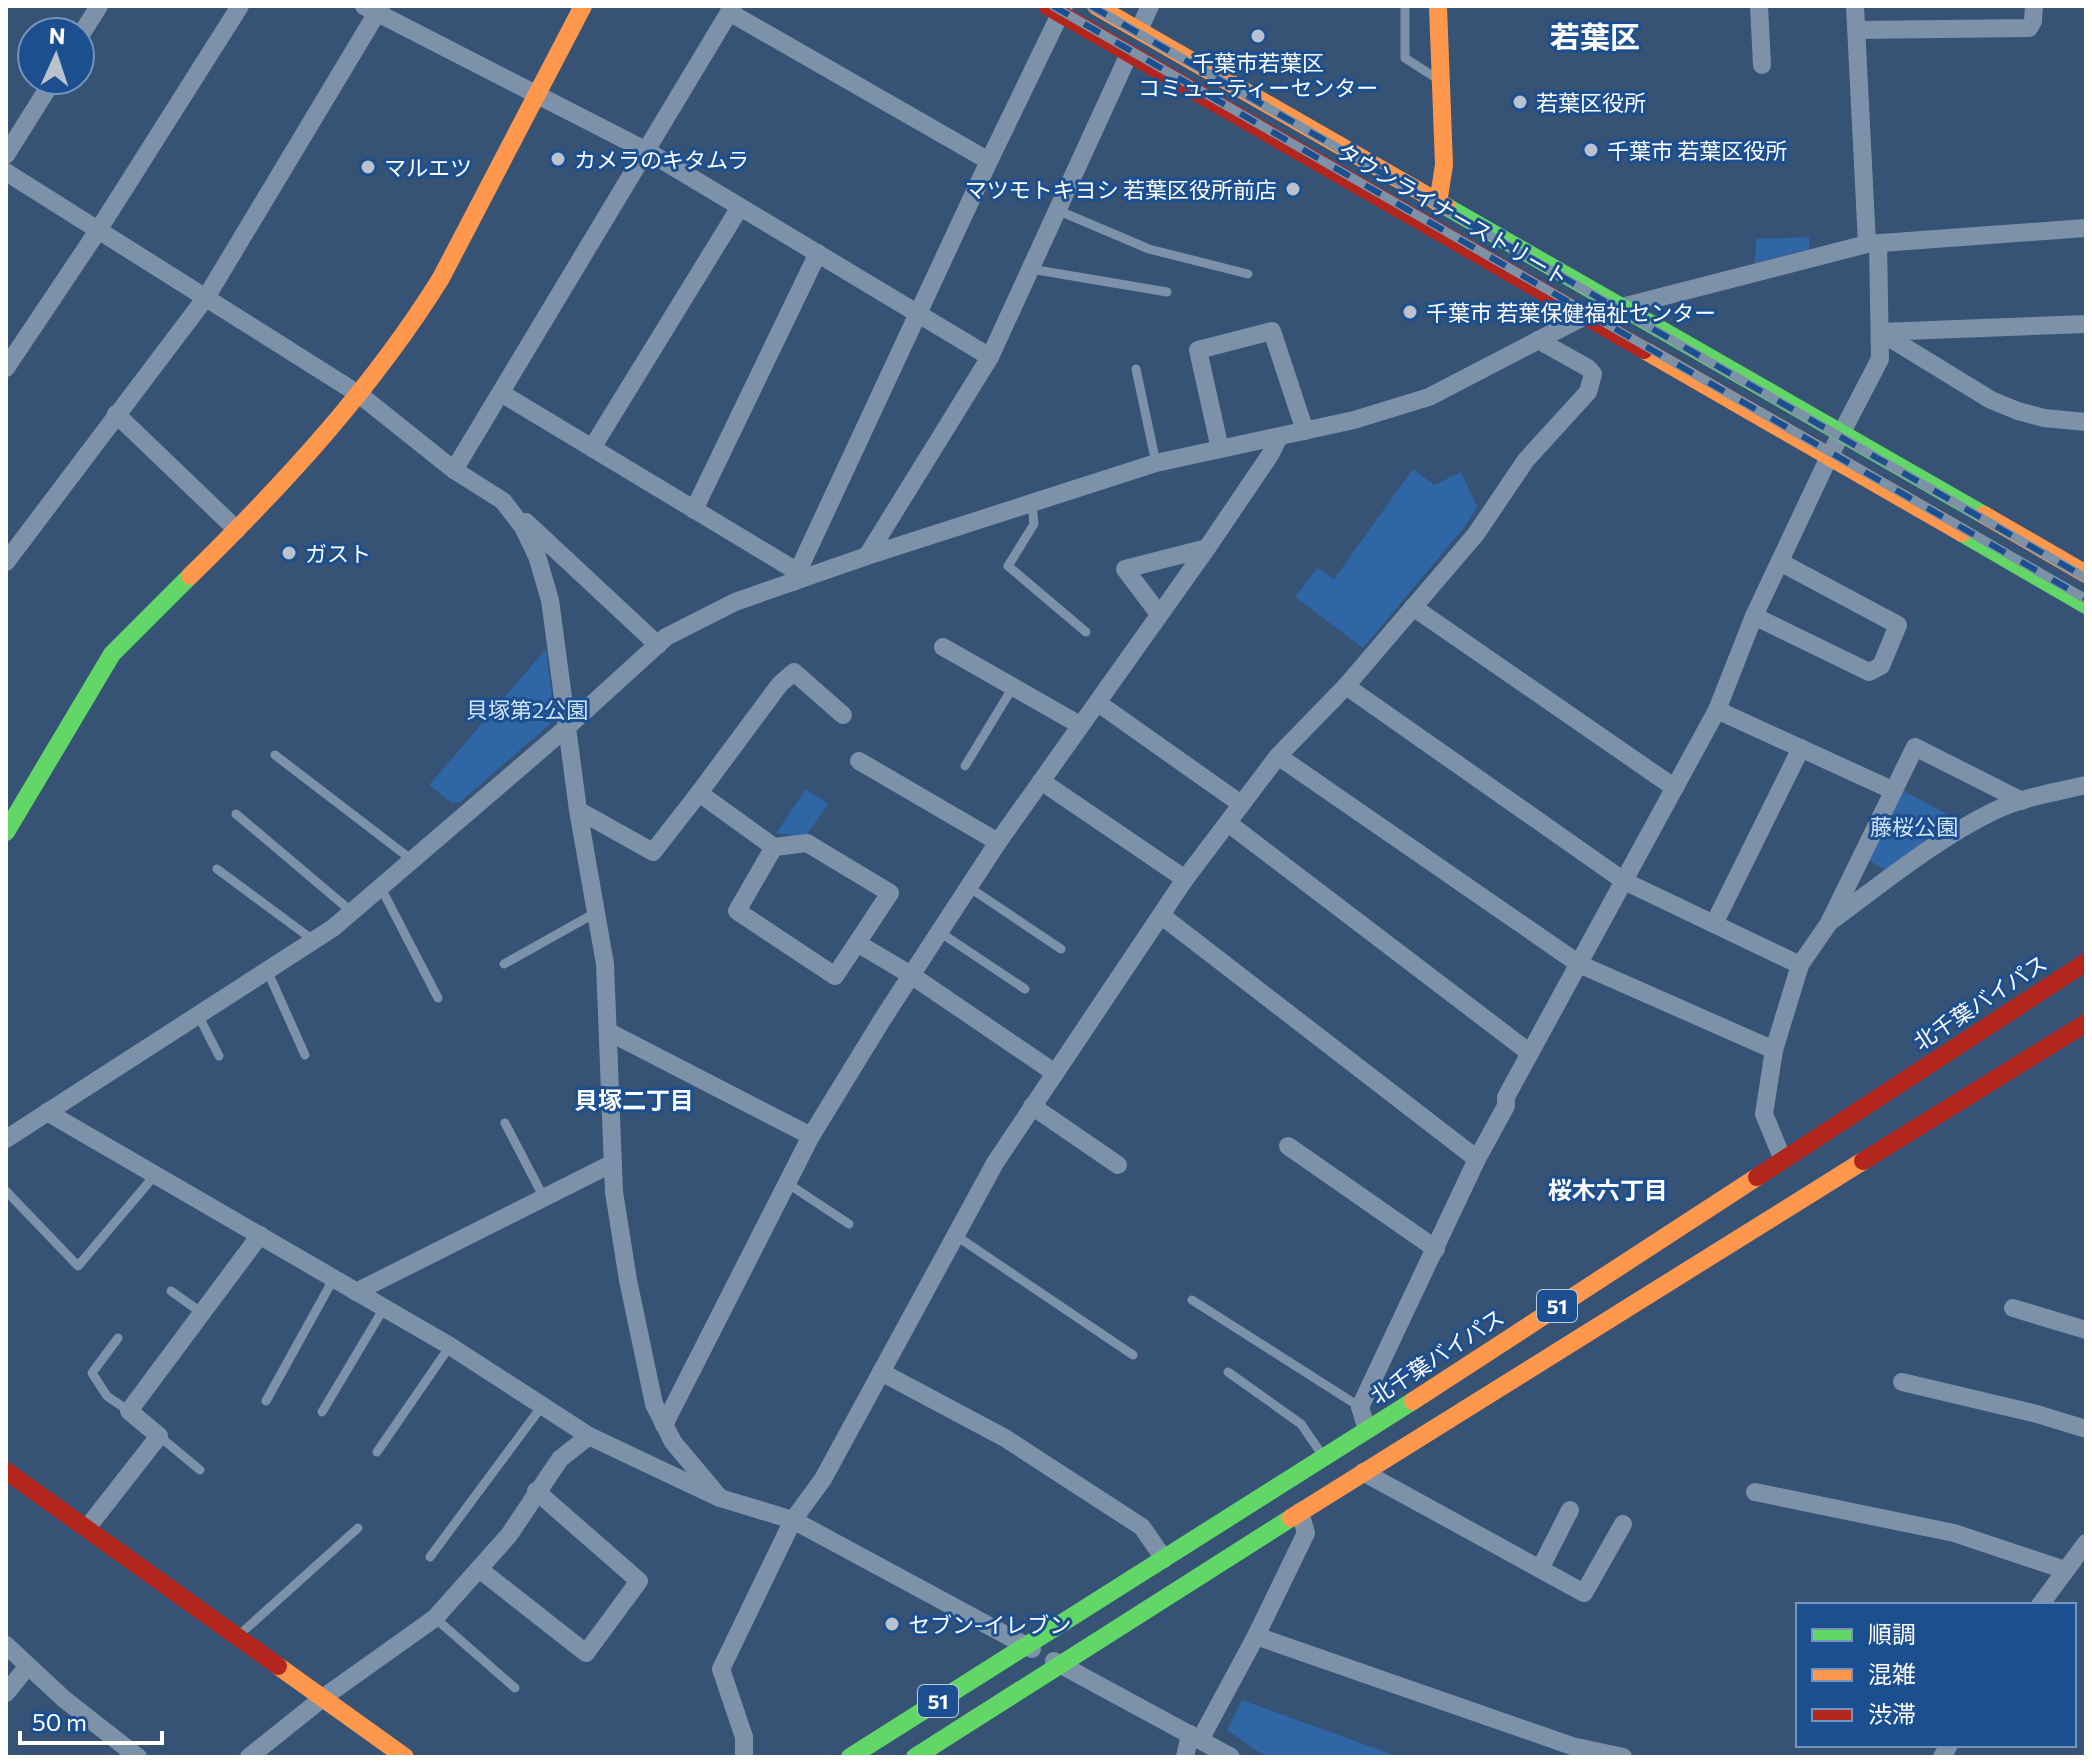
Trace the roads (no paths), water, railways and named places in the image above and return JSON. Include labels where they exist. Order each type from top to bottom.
[{"type":"main road","points":[[6,832],[112,654],[237,530],[360,395],[415,320],[441,278],[583,6]]},
{"type":"main road","name":"タウンライナーストリート","points":[[1096,6],[2086,574]]},
{"type":"main road","points":[[1438,6],[1444,165],[1438,203]]},
{"type":"main road","name":"タウンライナーストリート","points":[[1058,9],[1129,54],[2086,605]]},
{"type":"main road","name":"北千葉バイパス","points":[[850,1757],[1325,1459],[2086,962]]},
{"type":"main road","name":"51","points":[[915,1757],[1363,1472],[2086,1023]]},
{"type":"main road","points":[[6,1471],[405,1757]]},
{"type":"street","points":[[6,368],[99,229],[240,6]]},
{"type":"street","points":[[1139,30],[1150,6]]},
{"type":"street","points":[[1759,6],[1762,65]]},
{"type":"street","points":[[1367,1430],[1360,1407],[1477,1159],[1506,1106],[1506,1097],[1717,710],[1754,616],[1829,457],[1880,359],[1855,6]]},
{"type":"street","points":[[1857,30],[2029,28],[2034,6]]},
{"type":"street","points":[[8,554],[207,296],[374,8],[647,151],[990,357]]},
{"type":"street","points":[[454,470],[731,9],[989,161]]},
{"type":"street","points":[[795,577],[919,315],[1058,9]]},
{"type":"street","points":[[867,556],[990,357],[1129,54]]},
{"type":"street","points":[[6,155],[43,96]]},
{"type":"street","points":[[6,172],[360,395],[454,470],[503,501],[658,645]]},
{"type":"street","points":[[592,448],[740,207]]},
{"type":"street","points":[[6,1139],[352,912],[566,728],[666,637],[735,602],[795,577],[1156,463],[1354,420],[1429,397],[1583,317],[1872,244],[2086,228]]},
{"type":"street","points":[[694,510],[818,253]]},
{"type":"street","points":[[1880,332],[2086,324]]},
{"type":"street","points":[[1220,449],[1198,350],[1272,331],[1305,431]]},
{"type":"street","points":[[1880,332],[1991,400],[2044,418],[2086,422]]},
{"type":"street","points":[[744,1757],[744,1737],[721,1669],[793,1520],[823,1479],[995,1163],[1185,879],[1278,756],[1346,686],[1476,534],[1526,460],[1588,392],[1593,374],[1538,340]]},
{"type":"street","points":[[501,393],[694,510],[795,577]]},
{"type":"street","points":[[116,414],[237,530]]},
{"type":"street","points":[[664,1425],[811,1136],[911,975],[998,842],[1207,548],[1279,437]]},
{"type":"street","points":[[503,501],[523,527],[537,556],[550,600],[578,810],[605,964],[614,1192],[628,1280],[654,1404],[673,1442],[720,1498]]},
{"type":"street","points":[[1159,614],[1125,569],[1207,548]]},
{"type":"street","points":[[1754,616],[1869,672],[1881,666],[1898,625],[1780,562]]},
{"type":"street","points":[[1413,607],[1675,788]]},
{"type":"street","points":[[943,647],[1080,725]]},
{"type":"street","points":[[578,810],[653,852],[780,684],[794,672],[843,715]]},
{"type":"street","points":[[1346,686],[1624,881],[1800,965]]},
{"type":"street","points":[[1098,703],[1241,804]]},
{"type":"street","points":[[1717,710],[1892,790]]},
{"type":"street","points":[[1783,1160],[1764,1114],[1774,1050],[1800,965],[1829,923],[1915,747],[2022,801]]},
{"type":"street","points":[[1714,924],[1801,748]]},
{"type":"street","points":[[1278,756],[1579,964],[1774,1050]]},
{"type":"street","points":[[859,761],[998,842]]},
{"type":"street","points":[[1041,781],[1185,879]]},
{"type":"street","points":[[1829,923],[1940,841],[1997,810],[2086,785]]},
{"type":"street","points":[[699,793],[774,847],[807,843],[890,893],[835,976],[737,911],[774,847]]},
{"type":"street","points":[[1228,823],[1530,1053]]},
{"type":"street","points":[[1162,916],[1477,1159]]},
{"type":"street","points":[[857,943],[911,975],[1055,1073]]},
{"type":"street","points":[[609,1032],[811,1136]]},
{"type":"street","points":[[1032,1106],[1118,1165]]},
{"type":"street","points":[[47,1112],[450,1346],[589,1436],[720,1498],[793,1520],[1231,1757]]},
{"type":"street","points":[[1288,1146],[1436,1249]]},
{"type":"street","points":[[356,1292],[613,1163]]},
{"type":"street","points":[[87,1528],[159,1436],[129,1411],[260,1235]]},
{"type":"street","points":[[2013,1308],[2086,1330]]},
{"type":"street","points":[[881,1372],[1005,1438],[1142,1527],[1164,1559]]},
{"type":"street","points":[[1902,1382],[2037,1414],[2086,1429]]},
{"type":"street","points":[[249,1757],[324,1697],[435,1618],[509,1535],[560,1459],[589,1436]]},
{"type":"street","points":[[1363,1472],[1584,1593],[1623,1524]]},
{"type":"street","points":[[479,1569],[586,1653],[639,1581],[536,1491]]},
{"type":"street","points":[[1755,1492],[1954,1533],[2065,1570]]},
{"type":"street","points":[[1540,1569],[1570,1510]]},
{"type":"street","points":[[1185,1757],[1256,1636],[1306,1533],[1300,1512]]},
{"type":"street","points":[[2041,1603],[2086,1543]]},
{"type":"street","points":[[1256,1636],[1572,1746],[1623,1757]]},
{"type":"street","points":[[6,1645],[64,1699],[138,1757]]},
{"type":"street","points":[[6,1693],[28,1666]]},
{"type":"lane","points":[[1405,6],[1405,58],[1440,80]]},
{"type":"lane","points":[[1057,210],[1149,249],[1248,274]]},
{"type":"lane","points":[[1031,269],[1167,292]]},
{"type":"lane","points":[[1136,369],[1156,463]]},
{"type":"lane","points":[[1032,503],[1034,524],[1008,566],[1086,632]]},
{"type":"lane","points":[[965,766],[1013,687]]},
{"type":"lane","points":[[275,755],[412,860]]},
{"type":"lane","points":[[236,814],[352,912]]},
{"type":"lane","points":[[217,869],[313,940]]},
{"type":"lane","points":[[381,888],[438,998]]},
{"type":"lane","points":[[970,888],[1061,949]]},
{"type":"lane","points":[[504,964],[597,912]]},
{"type":"lane","points":[[941,933],[1025,989]]},
{"type":"lane","points":[[267,970],[305,1055]]},
{"type":"lane","points":[[198,1015],[219,1056]]},
{"type":"lane","points":[[505,1123],[544,1198]]},
{"type":"lane","points":[[6,1191],[78,1266],[155,1175]]},
{"type":"lane","points":[[787,1183],[849,1224]]},
{"type":"lane","points":[[955,1235],[1133,1355]]},
{"type":"lane","points":[[266,1401],[334,1278]]},
{"type":"lane","points":[[171,1291],[202,1313]]},
{"type":"lane","points":[[1192,1300],[1360,1407]]},
{"type":"lane","points":[[322,1412],[384,1308]]},
{"type":"lane","points":[[118,1338],[92,1373],[107,1396],[129,1411]]},
{"type":"lane","points":[[377,1452],[450,1346]]},
{"type":"lane","points":[[1228,1372],[1301,1424],[1325,1459]]},
{"type":"lane","points":[[430,1557],[542,1406]]},
{"type":"lane","points":[[159,1436],[200,1470]]},
{"type":"lane","points":[[238,1636],[358,1528]]},
{"type":"lane","points":[[435,1618],[515,1688]]},
{"type":"railway","points":[[1053,6],[2086,599]]},
{"type":"railway","points":[[1091,6],[2086,578]]},
{"type":"place","name":"千葉市若葉区 コミュニティーセンター","points":[[1258,36]]},
{"type":"place","name":"若葉区役所","points":[[1520,102]]},
{"type":"place","name":"千葉市 若葉区役所","points":[[1591,150]]},
{"type":"place","name":"カメラのキタムラ","points":[[558,159]]},
{"type":"place","name":"マルエツ","points":[[368,167]]},
{"type":"place","name":"マツモトキヨシ 若葉区役所前店","points":[[1293,189]]},
{"type":"place","name":"千葉市 若葉保健福祉センター","points":[[1410,312]]},
{"type":"place","name":"ガスト","points":[[289,553]]},
{"type":"place","name":"セブン-イレブン","points":[[892,1624]]},
{"type":"district","name":"若葉区","points":[[1595,35]]},
{"type":"district","name":"貝塚二丁目","points":[[634,1099]]},
{"type":"district","name":"桜木六丁目","points":[[1608,1189]]},
{"type":"park label","name":"貝塚第2公園","points":[[527,709]]},
{"type":"park label","name":"藤桜公園","points":[[1914,826]]}]
